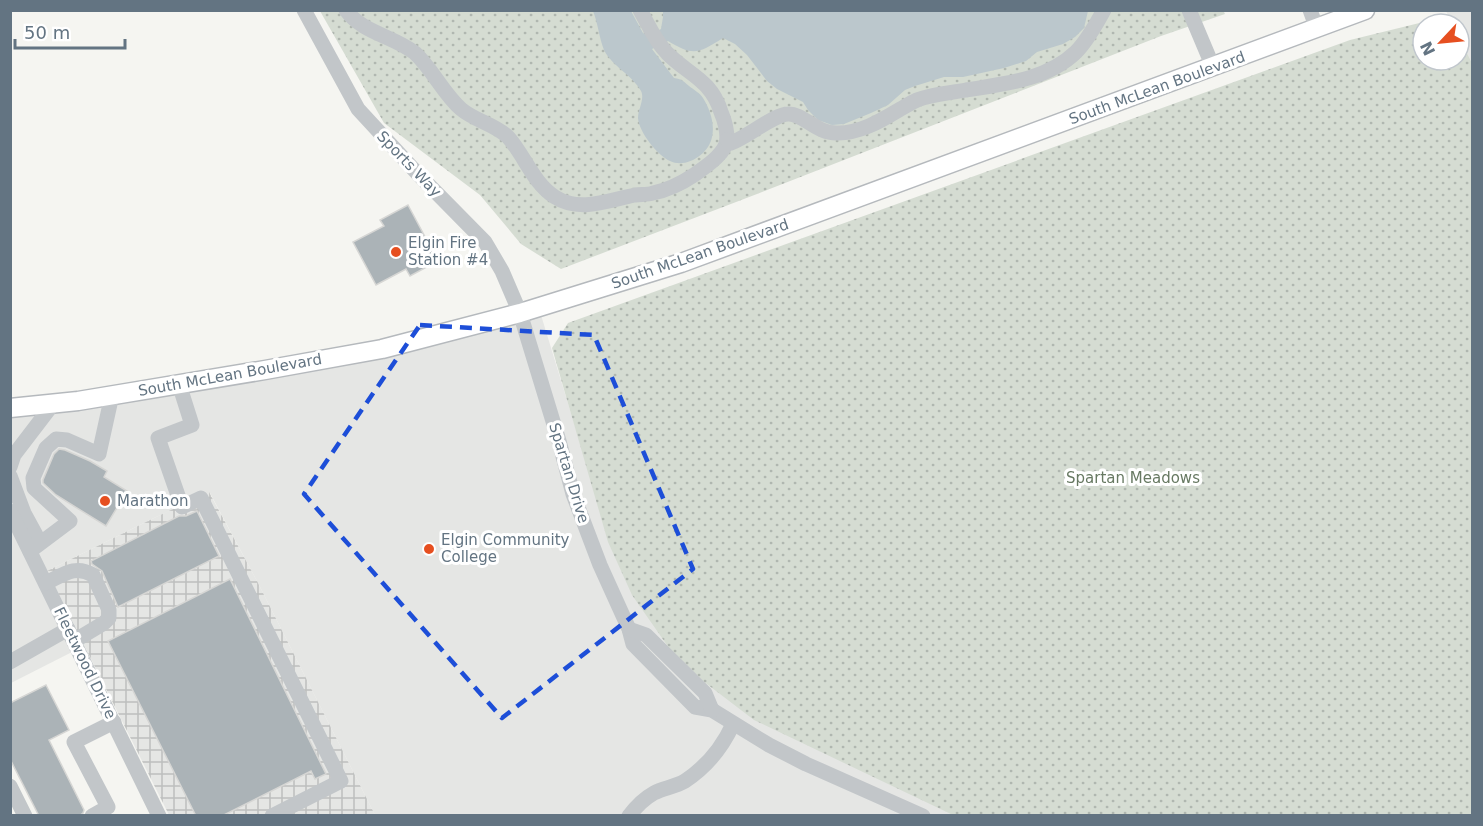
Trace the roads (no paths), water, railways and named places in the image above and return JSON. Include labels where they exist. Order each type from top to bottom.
[{"type":"main road","name":"South McLean Boulevard","points":[[10,408],[112,395],[382,349],[520,313],[681,263],[1365,10]]},
{"type":"street","name":"Sports Way","points":[[304,10],[358,109],[485,242],[502,272],[520,313]]},
{"type":"street","points":[[346,10],[364,26],[401,43],[415,54],[463,111],[507,136],[543,187],[557,198],[574,205],[590,205],[636,195],[652,194],[681,183],[714,159],[723,150],[727,140],[721,111],[712,94],[701,80],[674,60],[661,45],[640,10]]},
{"type":"street","points":[[727,140],[731,143],[739,140],[781,116],[789,114],[799,116],[825,132],[837,134],[854,132],[916,100],[994,86],[1042,73],[1060,65],[1077,51],[1104,10]]},
{"type":"street","points":[[1189,10],[1213,67]]},
{"type":"street","points":[[1310,10],[1317,28]]},
{"type":"street","name":"Spartan Drive","points":[[520,313],[573,494],[600,565],[629,629],[633,644],[695,707],[712,711],[806,764],[923,816]]},
{"type":"street","points":[[179,384],[192,425],[158,438],[182,507],[201,498],[341,781],[272,816]]},
{"type":"street","points":[[30,551],[70,521],[34,488],[33,478],[46,448],[57,439],[67,440],[99,454],[112,395]]},
{"type":"street","points":[[10,467],[14,455],[53,404]]},
{"type":"street","points":[[10,476],[24,513],[36,536],[30,551]]},
{"type":"street","name":"Fleetwood Drive","points":[[12,519],[46,583],[159,816]]},
{"type":"street","points":[[11,661],[104,623],[109,618],[109,610],[93,575],[88,572],[73,570],[46,583]]},
{"type":"street","points":[[92,816],[108,807],[74,742],[114,722]]},
{"type":"street","points":[[629,816],[653,794],[683,782],[704,767],[726,739],[734,724]]},
{"type":"street","points":[[10,786],[25,816]]},
{"type":"place","name":"Elgin Fire Station #4","points":[[396,252]]},
{"type":"place","name":"Marathon","points":[[105,501]]},
{"type":"place","name":"Elgin Community College","points":[[429,549]]},
{"type":"park label","name":"Spartan Meadows","points":[[1133,478]]}]
